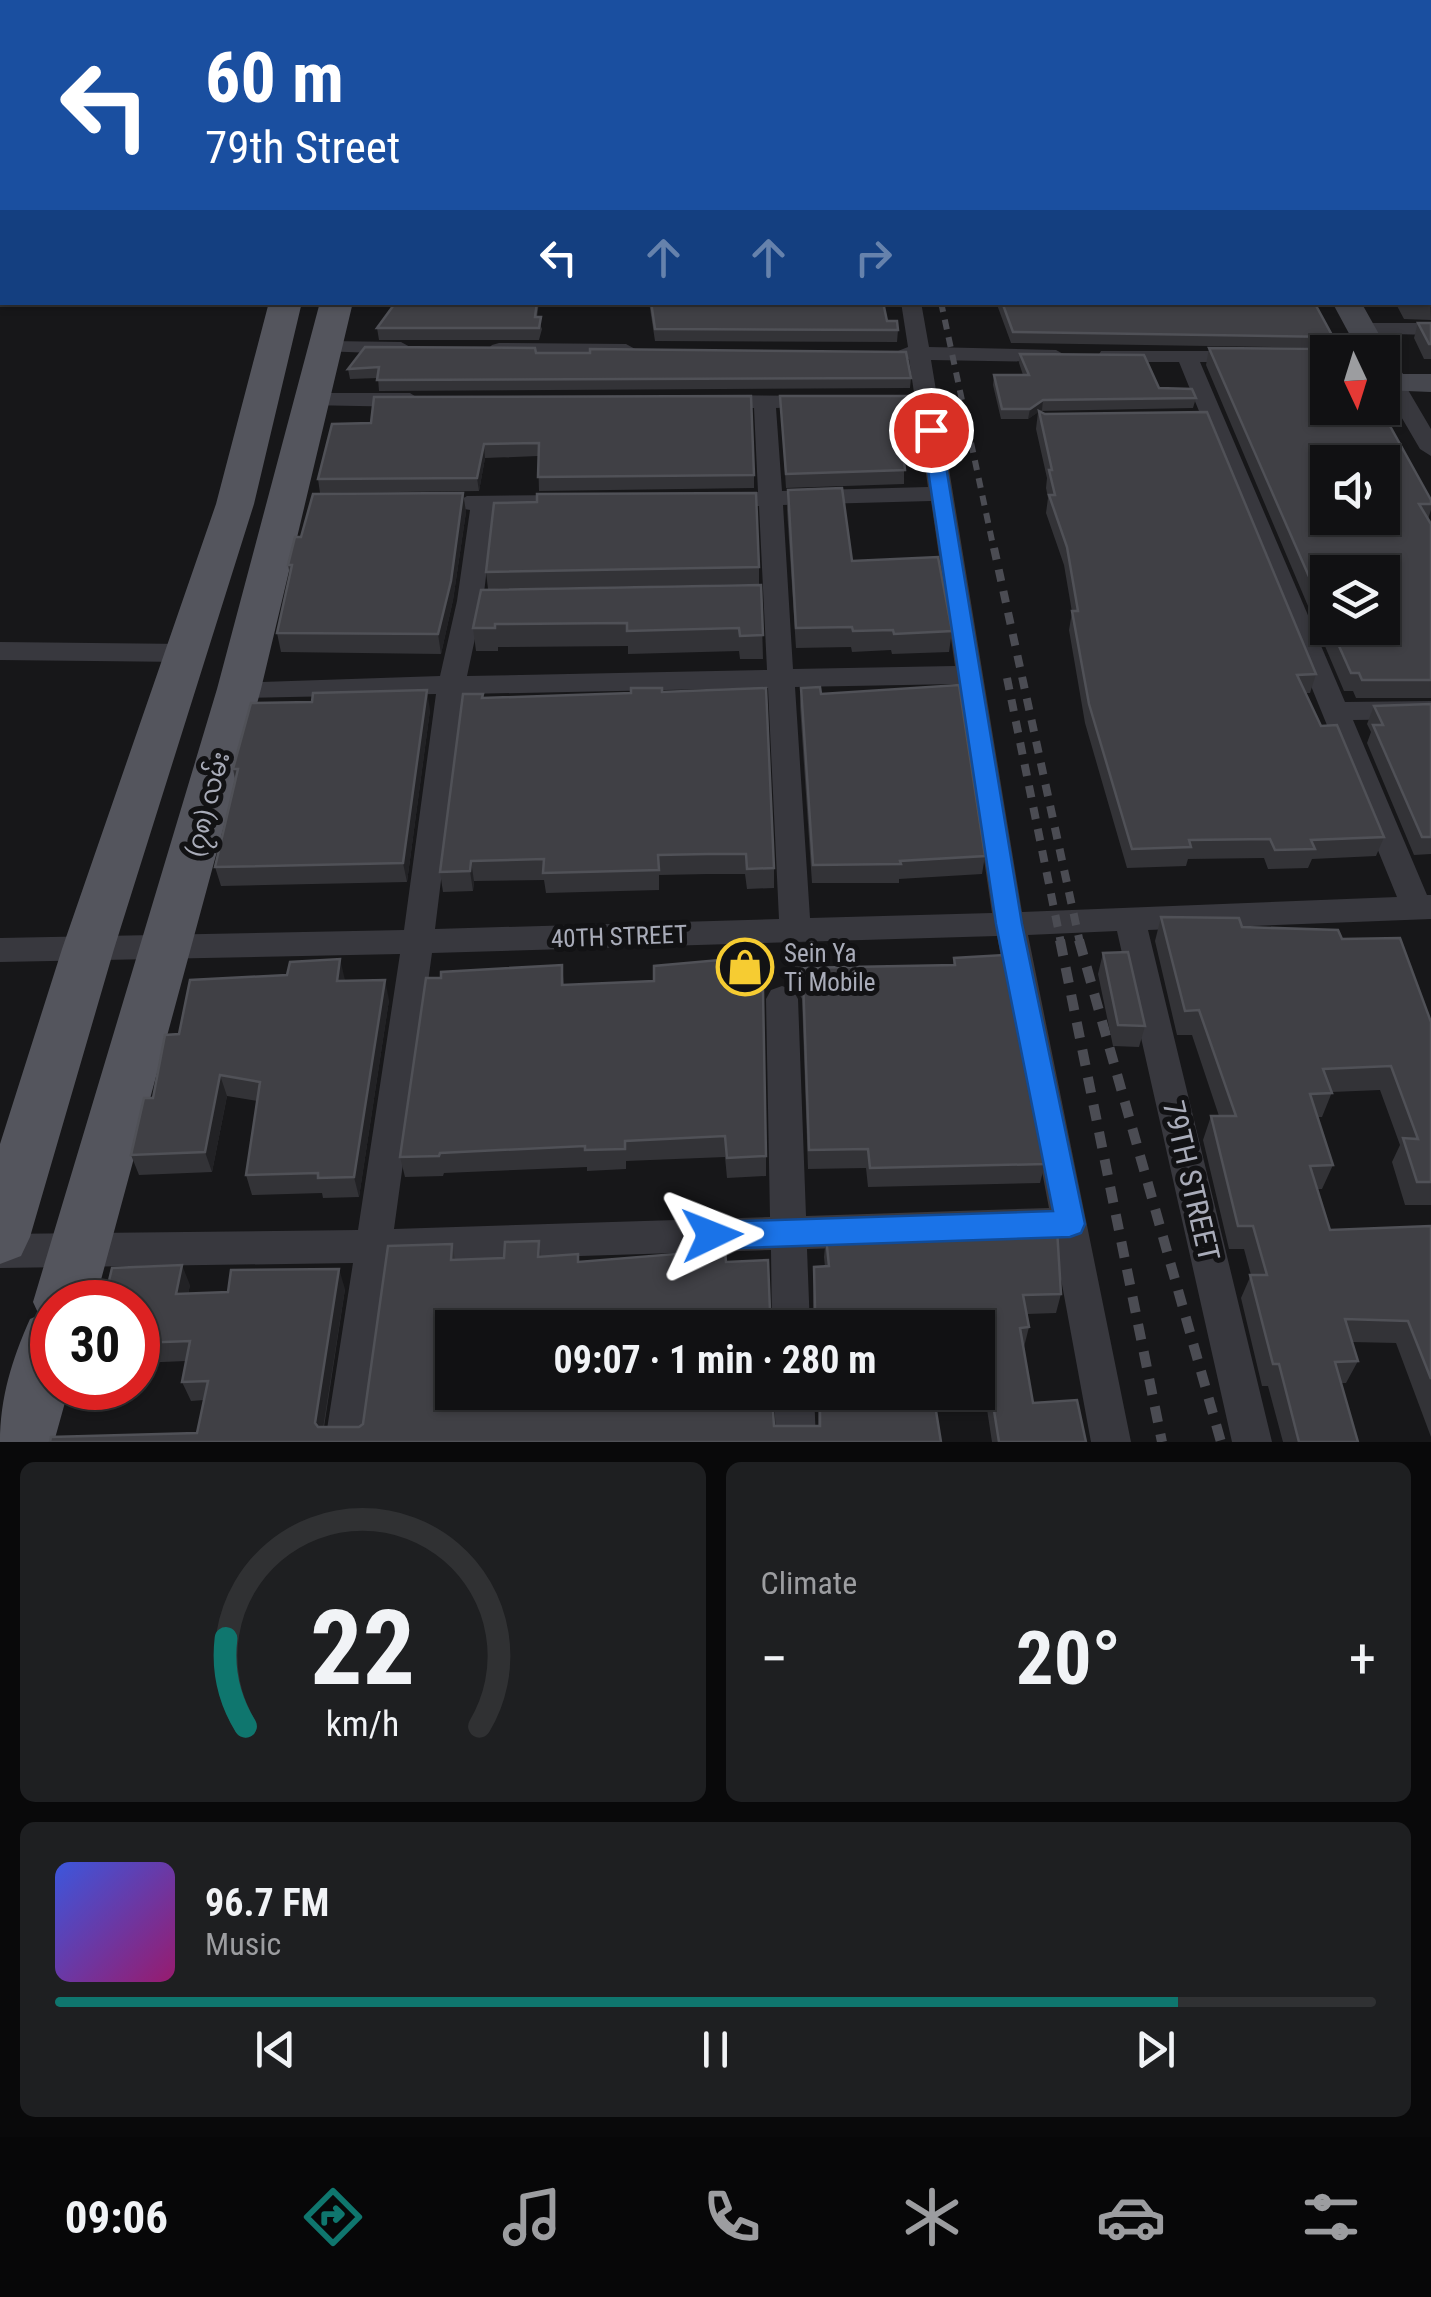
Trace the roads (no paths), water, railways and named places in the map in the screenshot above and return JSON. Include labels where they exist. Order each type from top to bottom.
[{"type":"main road","points":[[0,1238],[88,949],[235,504],[285,305]]},
{"type":"main road","name":"(၇၈) လမ်း","points":[[71,1280],[295,502],[332,325]]},
{"type":"main road","points":[[21,1442],[31,1410]]},
{"type":"street","points":[[911,305],[919,353],[917,399],[941,494],[1009,924],[1111,1442]]},
{"type":"street","points":[[1348,305],[1365,335]]},
{"type":"street","points":[[332,325],[426,348]]},
{"type":"street","points":[[1400,335],[1431,329]]},
{"type":"street","points":[[485,349],[643,350]]},
{"type":"street","points":[[879,353],[1275,356]]},
{"type":"street","points":[[1187,356],[1203,419],[1424,907]]},
{"type":"street","points":[[1400,377],[1431,383]]},
{"type":"street","points":[[1400,396],[1431,449]]},
{"type":"street","points":[[314,400],[432,400]]},
{"type":"street","points":[[687,402],[837,400]]},
{"type":"street","points":[[765,402],[772,500],[767,596],[780,681],[795,931]]},
{"type":"street","points":[[695,500],[941,494]]},
{"type":"street","points":[[444,502],[580,502]]},
{"type":"street","points":[[344,1442],[418,942],[451,686],[479,601],[483,503]]},
{"type":"street","points":[[0,651],[186,654]]},
{"type":"street","points":[[239,689],[780,681],[969,674]]},
{"type":"street","points":[[1335,711],[1431,710]]},
{"type":"street","name":"40TH STREET","points":[[0,950],[168,949],[795,931],[1424,907]]},
{"type":"street","name":"79TH STREET","points":[[1130,920],[1252,1442]]},
{"type":"street","points":[[782,999],[791,1310]]},
{"type":"street","points":[[0,1251],[372,1246],[1070,1224]]},
{"type":"street","points":[[795,1410],[796,1442]]},
{"type":"railway","points":[[942,305],[994,550]]},
{"type":"railway","points":[[994,548],[1080,943]]},
{"type":"railway","points":[[1007,678],[1061,943]]},
{"type":"railway","points":[[1060,940],[1162,1442]]},
{"type":"railway","points":[[1079,940],[1221,1442]]},
{"type":"place","name":"Sein Ya Ti Mobile","points":[[745,967]]}]
